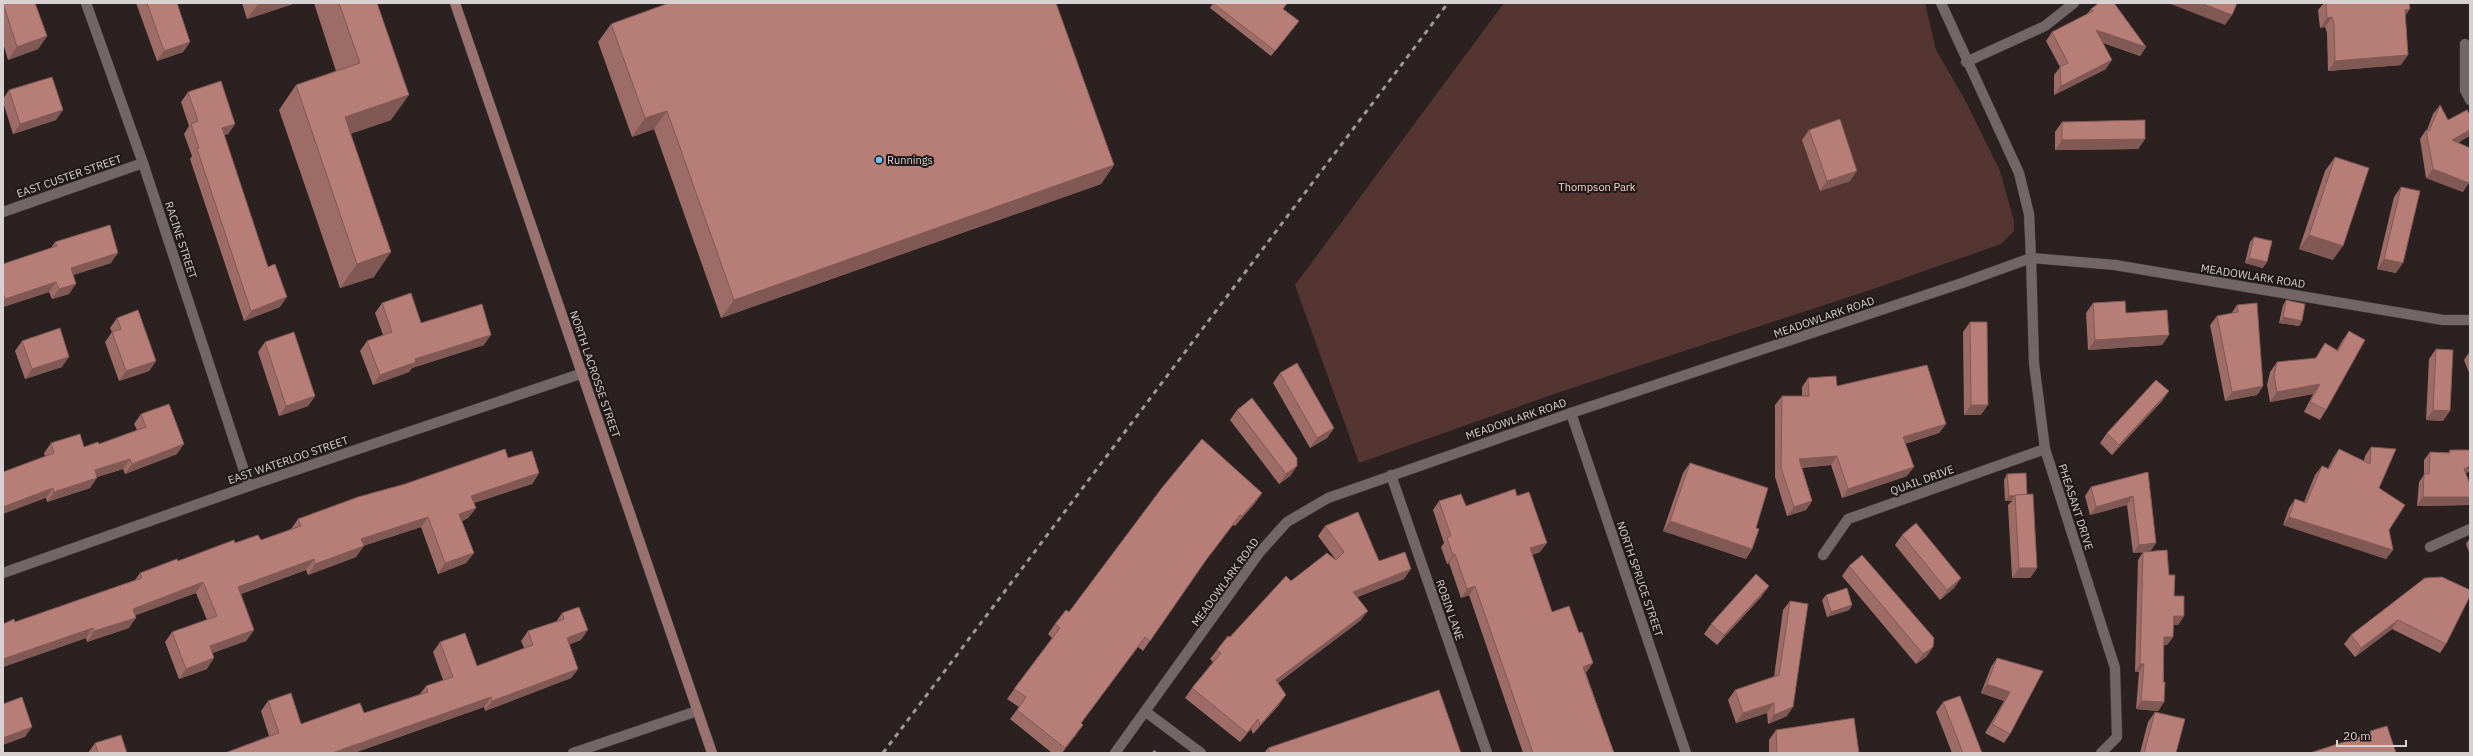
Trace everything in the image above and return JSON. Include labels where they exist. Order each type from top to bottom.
[{"type":"main road","name":"NORTH LACROSSE STREET","points":[[455,3],[712,753]]},
{"type":"street","name":"RACINE STREET","points":[[86,3],[143,163],[249,486]]},
{"type":"street","points":[[1941,3],[1966,62],[2019,173],[2029,214],[2031,258]]},
{"type":"street","points":[[1966,62],[2045,26],[2074,3]]},
{"type":"street","points":[[2465,44],[2465,90],[2470,100]]},
{"type":"street","name":"EAST CUSTER STREET","points":[[3,212],[143,163]]},
{"type":"street","name":"MEADOWLARK ROAD","points":[[1115,753],[1146,712],[1259,553],[1287,522],[1328,498],[1571,413],[1962,283],[2031,258],[2115,265],[2443,320],[2470,320]]},
{"type":"street","name":"PHEASANT DRIVE","points":[[2031,258],[2034,360],[2045,449],[2115,668],[2117,737],[2101,753]]},
{"type":"street","name":"EAST WATERLOO STREET","points":[[3,573],[249,486],[582,373]]},
{"type":"street","name":"NORTH SPRUCE STREET","points":[[1571,413],[1686,753]]},
{"type":"street","name":"QUAIL DRIVE","points":[[1823,555],[1848,519],[2045,449]]},
{"type":"street","name":"ROBIN LANE","points":[[1391,475],[1487,753]]},
{"type":"street","points":[[2430,547],[2470,529]]},
{"type":"street","points":[[573,753],[697,711]]},
{"type":"street","points":[[1146,712],[1201,753]]},
{"type":"green space","name":"Thompson Park","points":[[1504,3],[1925,3],[1936,50],[1964,98],[2000,171],[2014,221],[2014,231],[2001,244],[1876,288],[1566,390],[1359,463],[1295,285]]},
{"type":"building","points":[[3,3],[35,3],[47,36],[17,47]]},
{"type":"building","points":[[147,3],[177,3],[190,42],[164,51]]},
{"type":"building","points":[[339,3],[377,3],[409,95],[345,117],[391,252],[357,264],[296,85],[360,63]]},
{"type":"building","name":"Runnings","points":[[669,3],[1056,3],[1114,165],[734,300],[667,111],[645,118],[611,24]]},
{"type":"building","points":[[1213,3],[1287,3],[1283,9],[1299,21],[1275,51]]},
{"type":"building","points":[[2099,3],[2114,3],[2146,47],[2096,30],[2112,60],[2061,86],[2060,67],[2068,63],[2052,32],[2093,11],[2091,9]]},
{"type":"building","points":[[2201,3],[2237,3],[2232,15]]},
{"type":"building","points":[[2326,3],[2409,3],[2410,9],[2405,10],[2408,55],[2335,61],[2334,23],[2332,17],[2327,18]]},
{"type":"building","points":[[52,77],[63,110],[20,124],[9,90]]},
{"type":"building","points":[[221,81],[235,124],[222,128],[268,267],[275,264],[287,297],[251,311],[197,149],[199,148],[191,124],[198,121],[188,92]]},
{"type":"building","points":[[2440,105],[2448,120],[2467,110],[2470,115],[2470,130],[2452,140],[2470,148],[2469,183],[2433,169],[2426,130],[2429,131]]},
{"type":"building","points":[[1840,119],[1857,171],[1827,181],[1809,130]]},
{"type":"building","points":[[2145,120],[2145,139],[2062,140],[2062,122]]},
{"type":"building","points":[[2335,157],[2369,168],[2343,246],[2309,235]]},
{"type":"building","points":[[2401,187],[2420,191],[2403,263],[2384,259]]},
{"type":"building","points":[[110,225],[118,253],[71,268],[76,284],[59,289],[56,282],[5,299],[3,293],[3,264],[57,246],[55,242]]},
{"type":"building","points":[[2254,237],[2272,241],[2267,262],[2249,258]]},
{"type":"building","points":[[411,293],[421,323],[482,304],[491,335],[415,359],[416,362],[380,375],[367,341],[392,332],[382,303]]},
{"type":"building","points":[[2286,300],[2305,304],[2302,321],[2283,317]]},
{"type":"building","points":[[2125,301],[2126,313],[2167,310],[2169,335],[2095,340],[2093,303]]},
{"type":"building","points":[[2257,303],[2263,386],[2232,392],[2217,316],[2238,312],[2237,305]]},
{"type":"building","points":[[138,310],[156,361],[126,371],[112,332],[121,329],[117,318]]},
{"type":"building","points":[[1970,322],[1987,322],[1988,405],[1971,405]]},
{"type":"building","points":[[60,328],[69,357],[32,369],[22,341]]},
{"type":"building","points":[[2349,331],[2365,340],[2326,410],[2310,402],[2320,384],[2277,392],[2274,376],[2277,362],[2316,358],[2325,343],[2338,351]]},
{"type":"building","points":[[294,332],[315,396],[286,406],[265,342]]},
{"type":"building","points":[[2436,349],[2453,350],[2450,411],[2433,410]]},
{"type":"building","points":[[1297,363],[1334,428],[1317,438],[1280,373]]},
{"type":"building","points":[[1927,365],[1946,424],[1903,437],[1914,467],[1848,489],[1837,456],[1799,459],[1812,501],[1794,507],[1781,468],[1782,396],[1809,396],[1808,378],[1836,376],[1837,386]]},
{"type":"building","points":[[2156,380],[2169,391],[2119,445],[2107,433]]},
{"type":"building","points":[[1252,398],[1297,458],[1297,466],[1286,474],[1237,410]]},
{"type":"building","points":[[169,404],[184,444],[132,464],[130,459],[95,470],[97,478],[54,492],[53,488],[3,507],[3,472],[54,453],[51,443],[80,434],[84,447],[98,442],[99,444],[146,427],[141,414]]},
{"type":"building","points":[[1202,439],[1262,493],[1242,516],[1240,515],[1206,560],[1150,641],[1145,637],[1081,723],[1083,725],[1065,748],[1017,710],[1026,697],[1014,689],[1060,628],[1055,624],[1066,610],[1069,612],[1161,489]]},
{"type":"building","points":[[2371,447],[2396,449],[2379,488],[2405,505],[2389,530],[2393,550],[2289,517],[2295,499],[2306,503],[2322,466],[2329,469],[2339,449],[2370,464]]},
{"type":"building","points":[[505,449],[508,458],[532,451],[539,473],[471,496],[476,508],[459,514],[474,553],[445,563],[428,517],[361,539],[364,546],[315,564],[314,559],[238,587],[254,630],[210,646],[214,658],[186,669],[172,632],[217,616],[203,582],[133,609],[136,618],[94,631],[93,628],[3,659],[3,624],[14,619],[15,622],[142,578],[140,573],[177,559],[178,561],[234,540],[235,543],[258,535],[261,540],[301,526],[298,519],[358,497],[405,484]]},
{"type":"building","points":[[2450,450],[2470,450],[2470,466],[2464,469],[2470,484],[2470,497],[2423,497],[2424,474],[2429,474],[2430,452],[2450,453]]},
{"type":"building","points":[[1690,463],[1768,488],[1756,528],[1759,529],[1752,549],[1670,521]]},
{"type":"building","points":[[2148,472],[2156,543],[2139,545],[2133,496],[2096,507],[2091,487]]},
{"type":"building","points":[[2026,473],[2027,495],[2009,496],[2007,474]]},
{"type":"building","points":[[1515,489],[1517,496],[1529,492],[1547,543],[1530,548],[1552,612],[1569,606],[1579,633],[1582,632],[1593,663],[1583,667],[1614,753],[1533,753],[1475,586],[1467,589],[1455,554],[1453,555],[1447,538],[1451,536],[1439,501],[1461,494],[1466,506]]},
{"type":"building","points":[[2033,494],[2037,568],[2019,568],[2015,495]]},
{"type":"building","points":[[1358,512],[1379,561],[1405,552],[1411,569],[1353,592],[1368,611],[1276,680],[1286,695],[1260,725],[1258,719],[1247,733],[1192,688],[1221,653],[1217,650],[1228,636],[1230,637],[1286,576],[1291,581],[1327,553],[1336,560],[1344,552],[1325,526]]},
{"type":"building","points":[[1916,523],[1961,578],[1947,590],[1902,535]]},
{"type":"building","points":[[2167,550],[2169,575],[2175,575],[2174,596],[2184,596],[2184,616],[2174,616],[2173,637],[2164,637],[2164,702],[2141,701],[2144,664],[2140,664],[2143,552]]},
{"type":"building","points":[[1862,555],[1934,638],[1933,647],[1923,654],[1849,566]]},
{"type":"building","points":[[1756,574],[1769,586],[1724,635],[1711,624]]},
{"type":"building","points":[[2442,577],[2470,590],[2470,596],[2446,644],[2398,620],[2361,648],[2351,635],[2425,578]]},
{"type":"building","points":[[1847,588],[1852,605],[1831,612],[1826,595]]},
{"type":"building","points":[[1790,601],[1808,604],[1793,707],[1774,715],[1774,703],[1743,713],[1735,690],[1779,675]]},
{"type":"building","points":[[579,607],[588,630],[567,638],[578,669],[492,701],[491,697],[332,753],[225,753],[279,733],[268,701],[291,693],[301,724],[360,703],[364,713],[428,692],[426,686],[453,677],[440,642],[465,633],[477,666],[533,645],[528,631],[564,619],[562,613]]},
{"type":"building","points":[[1997,658],[2043,671],[2010,734],[1992,724],[2010,692],[1987,684]]},
{"type":"building","points":[[1439,690],[1461,753],[1270,753],[1268,748]]},
{"type":"building","points":[[1960,696],[1982,753],[1963,753],[1943,702]]},
{"type":"building","points":[[22,697],[32,727],[3,738],[3,704]]},
{"type":"building","points":[[2155,712],[2185,719],[2176,753],[2144,753]]},
{"type":"building","points":[[1854,718],[1859,753],[1777,753],[1776,730]]},
{"type":"building","points":[[2387,726],[2396,753],[2310,753],[2371,733],[2370,731]]},
{"type":"building","points":[[121,735],[127,753],[98,753],[95,743]]},
{"type":"railway","points":[[883,753],[1448,3]]},
{"type":"place","name":"Runnings","points":[[879,160]]}]
